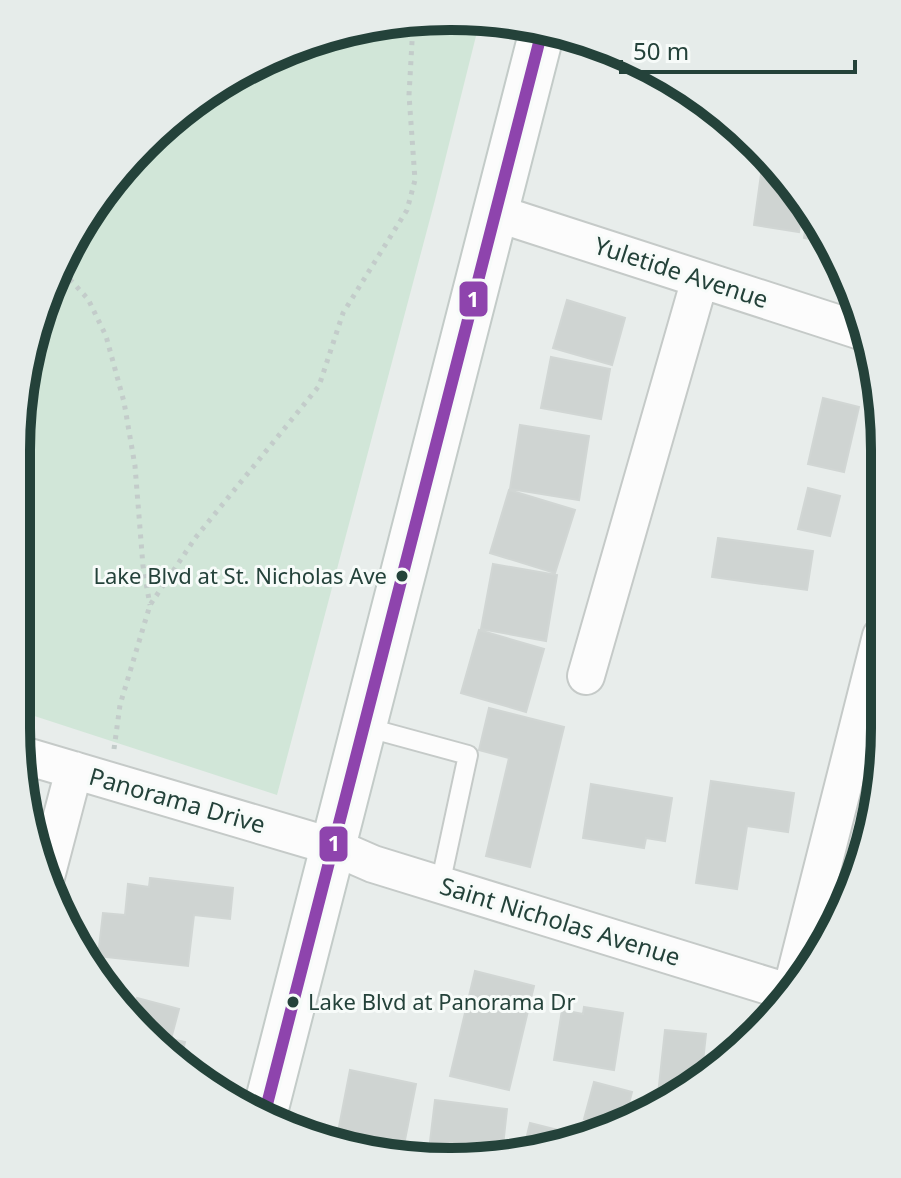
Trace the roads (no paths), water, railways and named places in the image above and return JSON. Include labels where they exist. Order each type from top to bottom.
[{"type":"main road","points":[[267,1106],[540,40]]},
{"type":"street","name":"Yuletide Avenue","points":[[496,213],[853,328]]},
{"type":"street","points":[[586,676],[700,279]]},
{"type":"street","points":[[796,966],[871,675]]},
{"type":"street","name":"Panorama Drive","points":[[31,758],[334,847]]},
{"type":"street","points":[[51,859],[74,770]]},
{"type":"street","name":"Saint Nicholas Avenue","points":[[334,847],[373,864],[781,987]]},
{"type":"lane","points":[[365,727],[468,755],[440,885]]},
{"type":"place","name":"Lake Blvd at St. Nicholas Ave","points":[[402,576]]},
{"type":"place","name":"Lake Blvd at Panorama Dr","points":[[293,1002]]}]
